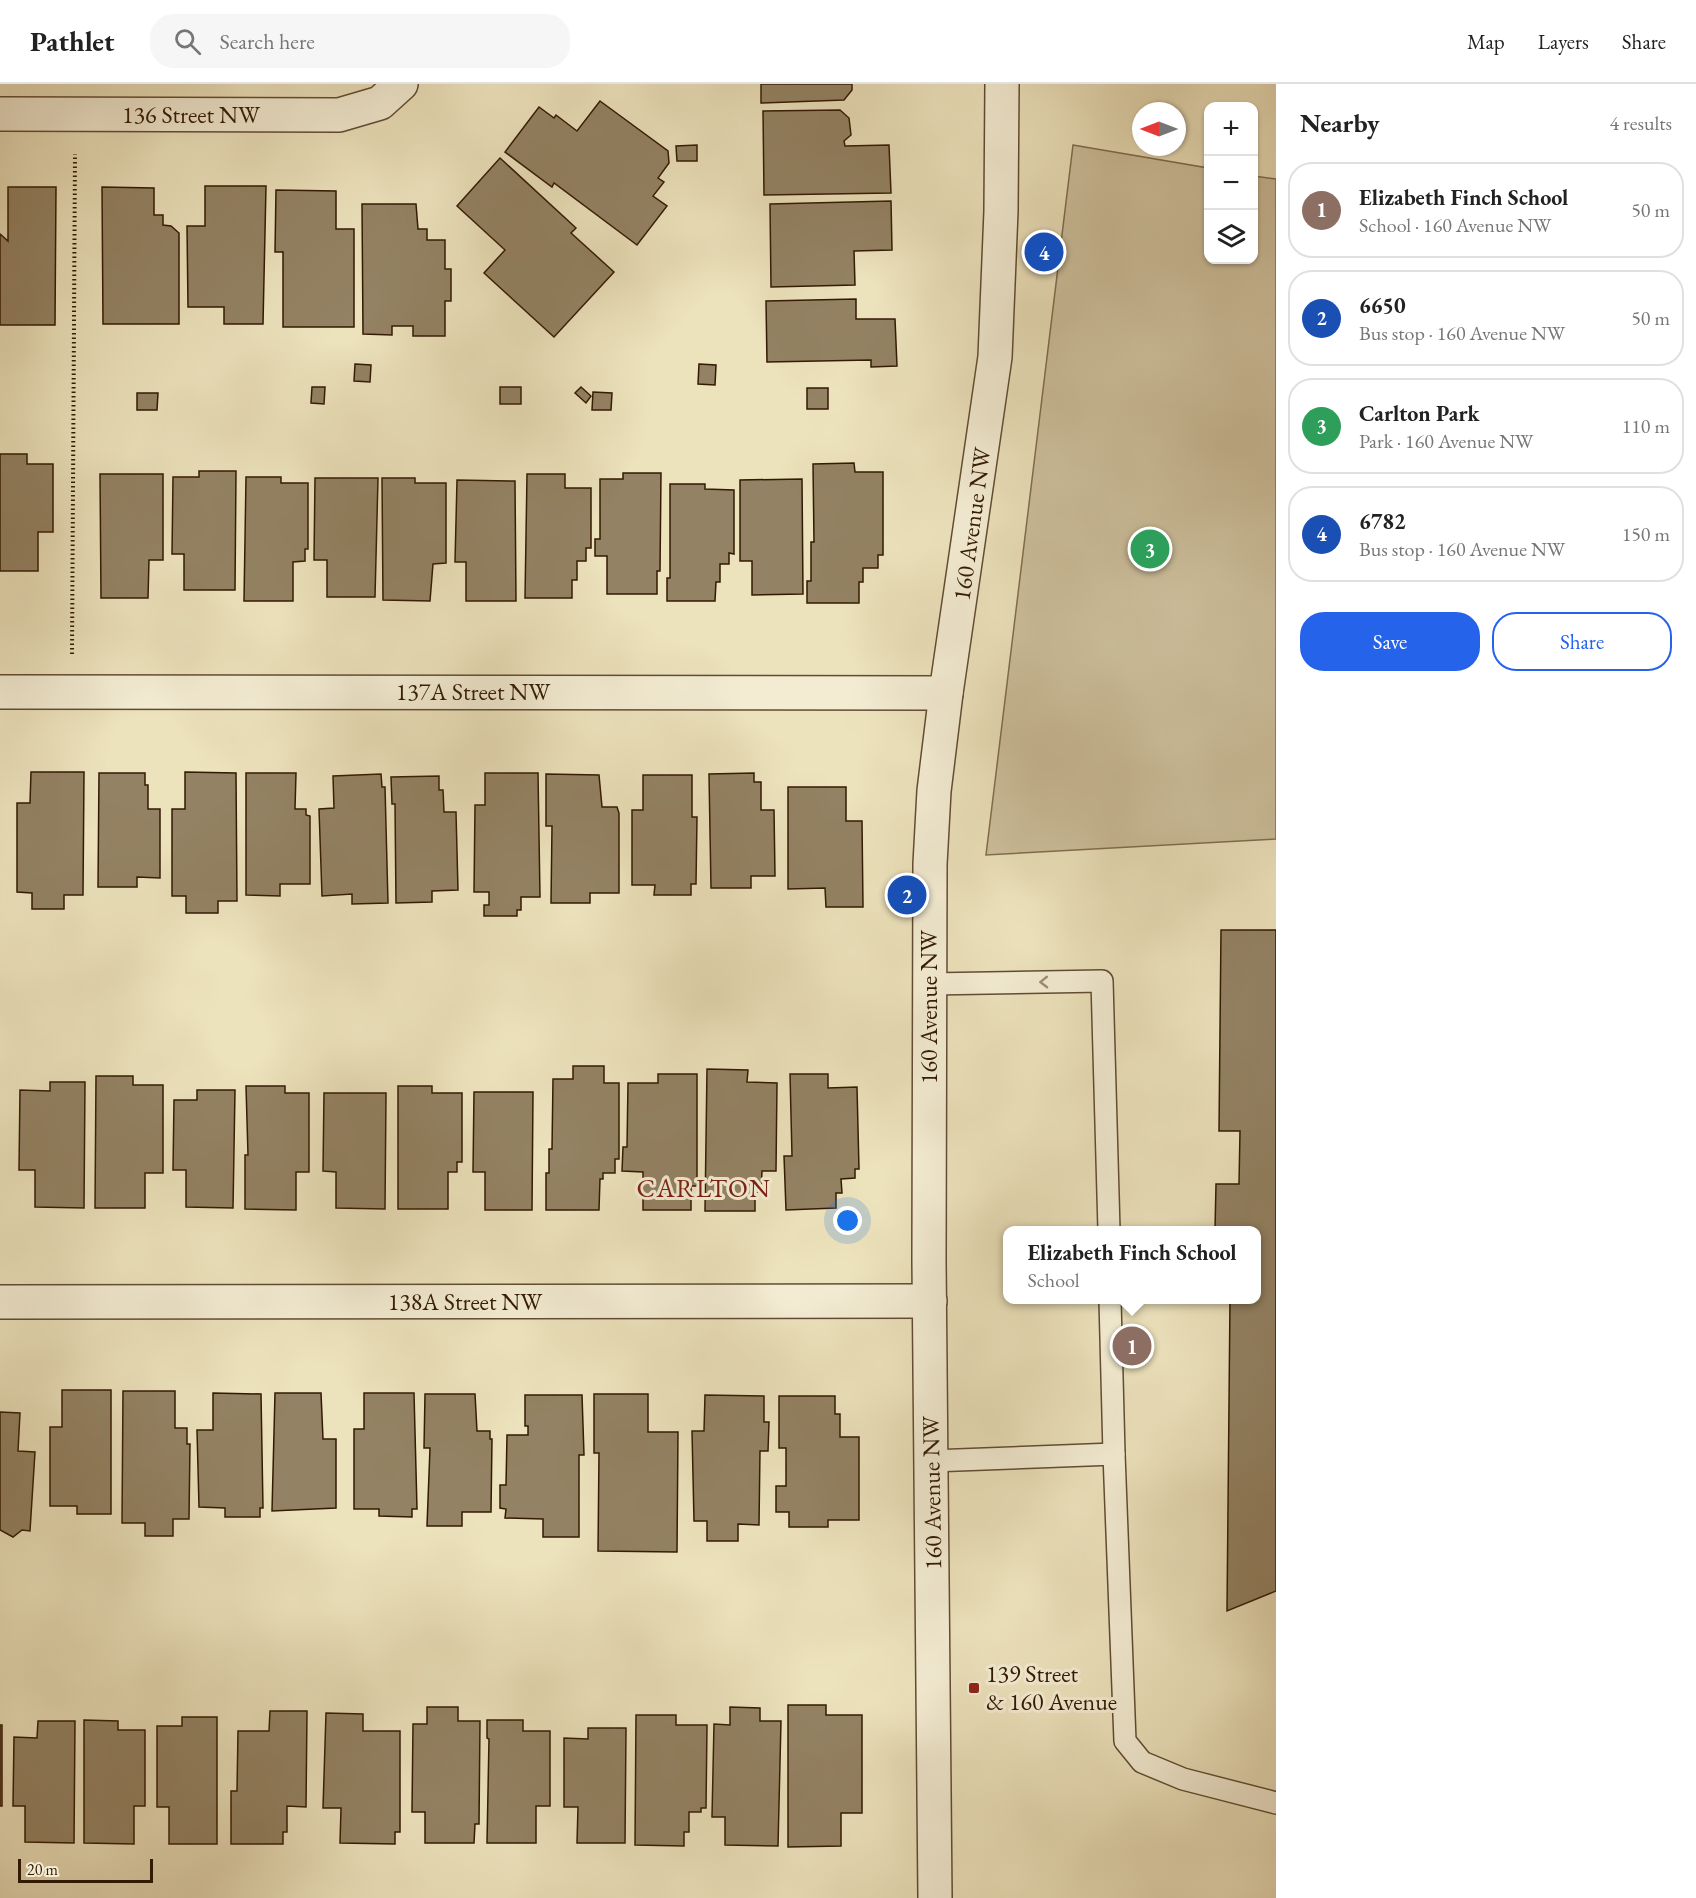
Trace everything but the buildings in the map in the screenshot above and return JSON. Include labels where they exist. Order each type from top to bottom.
[{"type":"street","name":"160 Avenue NW","points":[[935,1898],[930,1301],[930,864],[934,791],[946,693],[995,357],[1001,211],[1002,84]]},
{"type":"street","name":"136 Street NW","points":[[0,114],[339,115],[390,94]]},
{"type":"street","name":"137A Street NW","points":[[0,692],[72,690],[946,693]]},
{"type":"street","name":"138A Street NW","points":[[0,1302],[930,1301]]},
{"type":"lane","points":[[930,984],[1102,981],[1109,1226]]},
{"type":"lane","points":[[1110,1304],[1125,1741],[1142,1762],[1183,1779],[1276,1803]]},
{"type":"lane","points":[[932,1461],[1114,1454]]},
{"type":"path","points":[[72,690],[75,115]]},
{"type":"shaded area","points":[[1073,145],[1204,167],[1204,264],[1258,264],[1258,177],[1276,179],[1276,839],[986,855]]},
{"type":"place","name":"6782","points":[[1044,252]]},
{"type":"place","name":"Carlton Park","points":[[1150,549]]},
{"type":"place","name":"6650","points":[[907,895]]},
{"type":"place","name":"Elizabeth Finch School","points":[[1132,1346]]},
{"type":"place","name":"139 Street & 160 Avenue","points":[[974,1688]]},
{"type":"district","name":"CARLTON","points":[[704,1188]]}]
